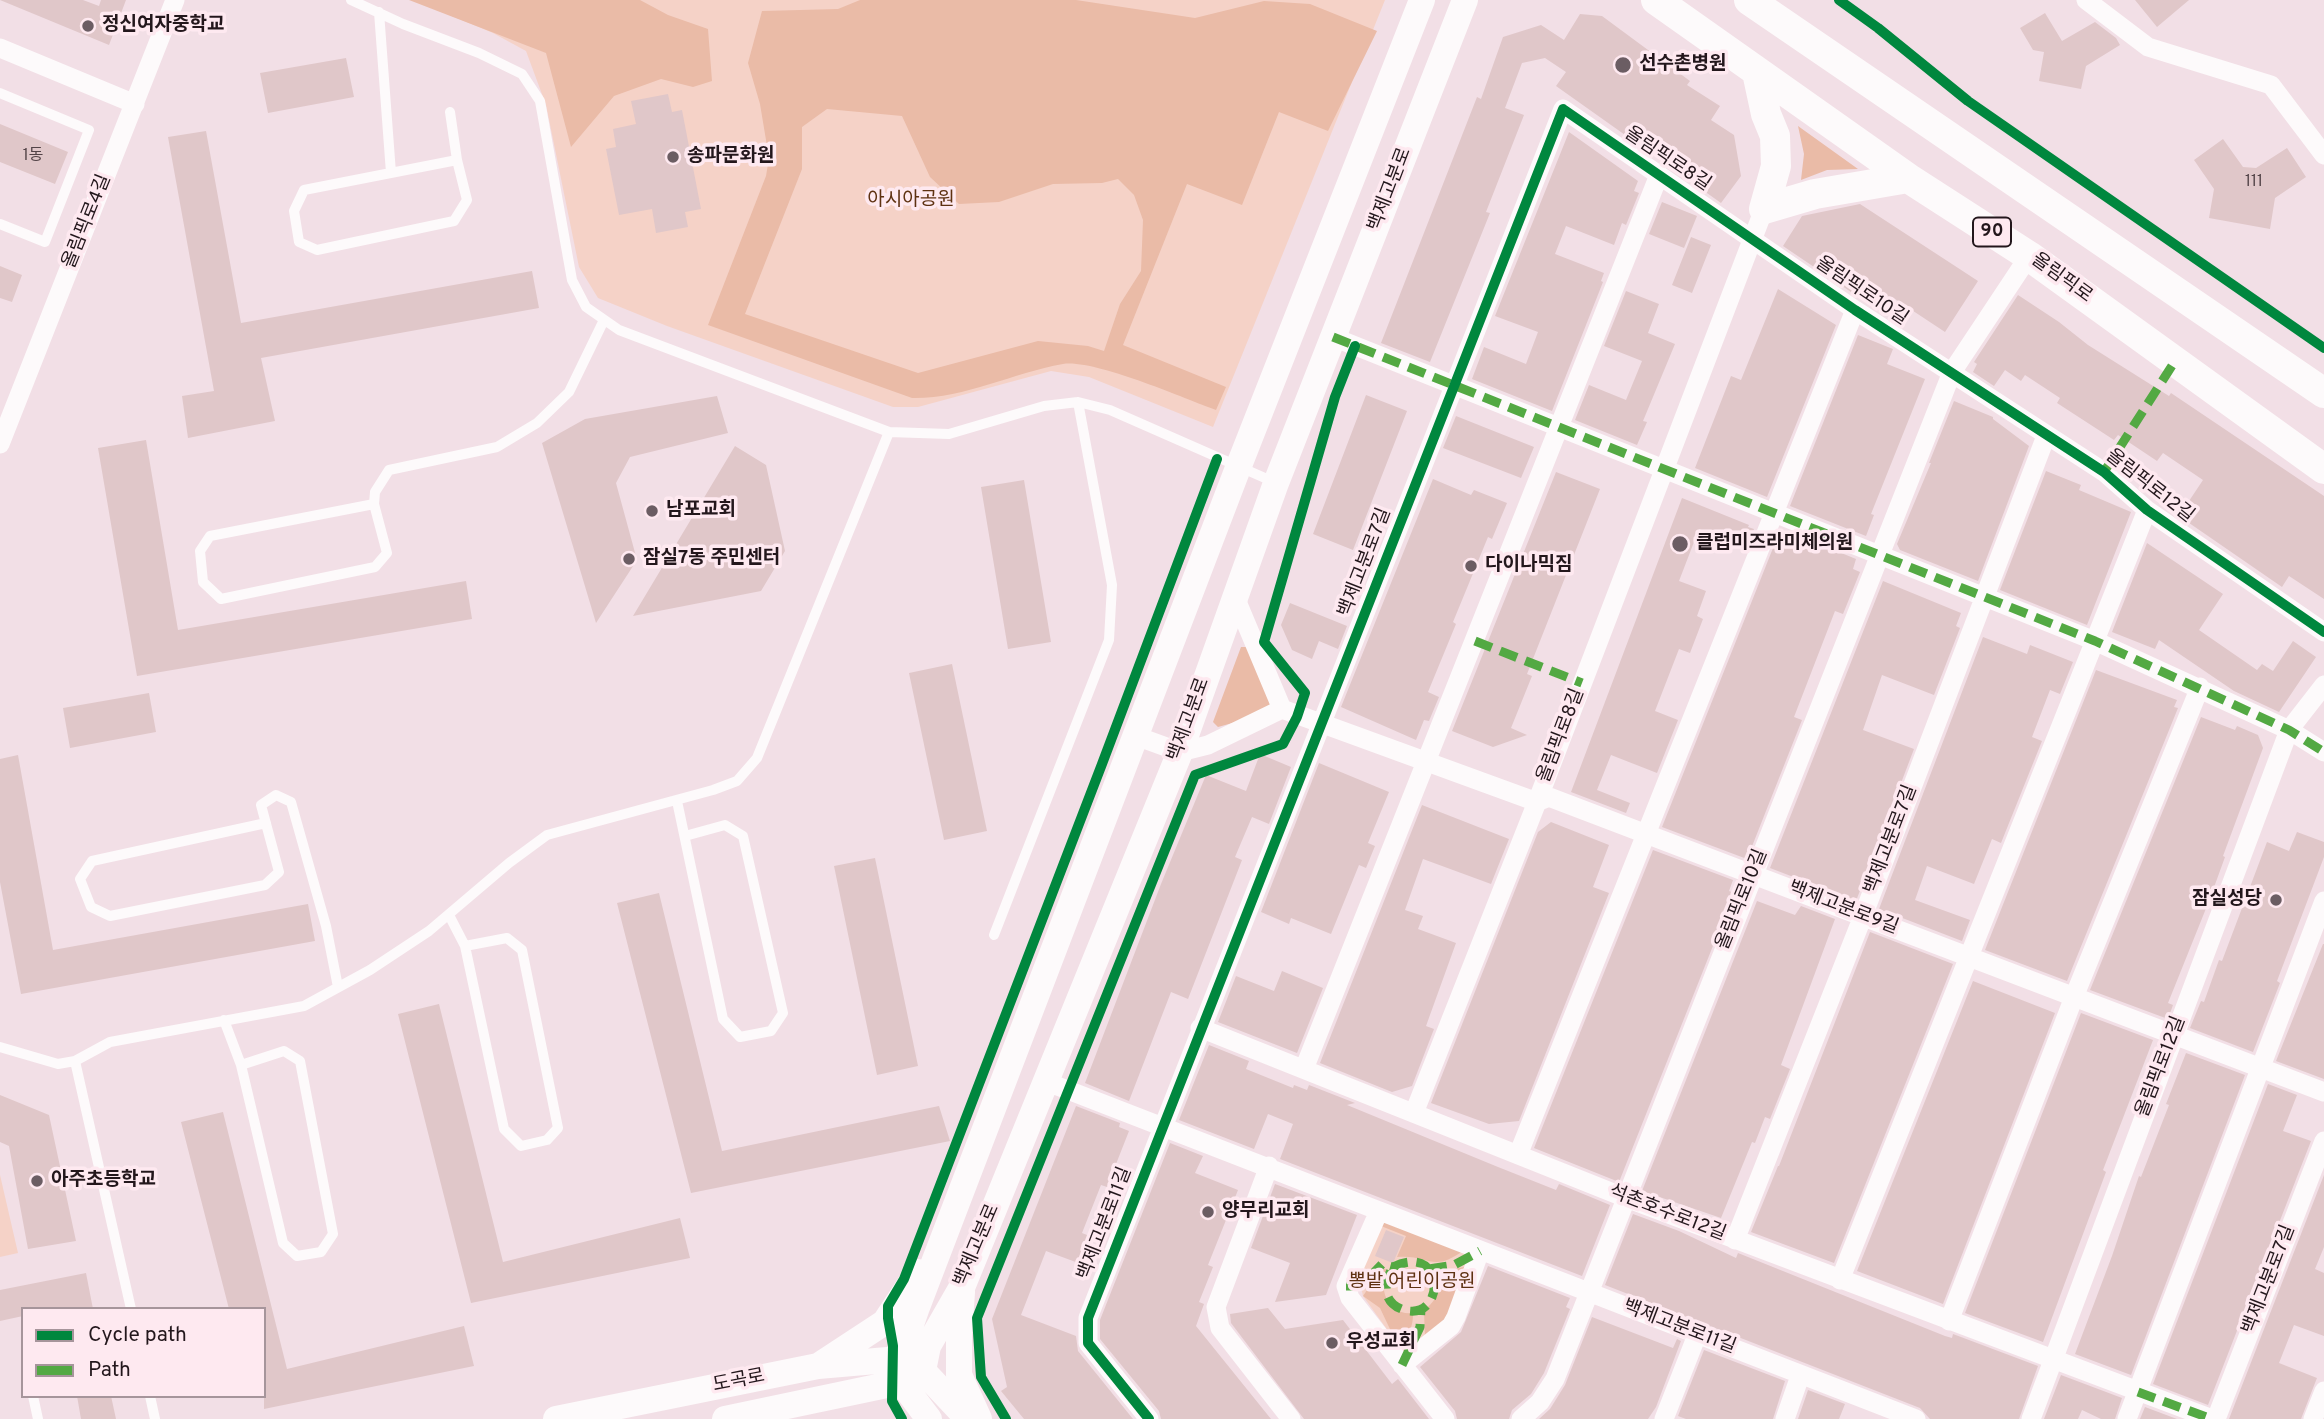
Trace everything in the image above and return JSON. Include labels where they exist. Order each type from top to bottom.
[{"type":"main road","name":"백제고분로","points":[[912,1368],[948,1227],[1238,468],[1422,0]]},
{"type":"main road","name":"백제고분로","points":[[912,1368],[928,1346],[963,1285],[1047,1082],[1180,752],[1276,483],[1465,0]]},
{"type":"main road","name":"올림픽로","points":[[1657,0],[1908,178],[2029,256],[2324,468]]},
{"type":"main road","points":[[1749,0],[2324,393]]},
{"type":"main road","points":[[1757,72],[1766,114],[1775,136],[1776,166],[1764,209]]},
{"type":"main road","points":[[1764,209],[1815,194],[1908,178]]},
{"type":"main road","points":[[818,1366],[885,1322],[948,1227]]},
{"type":"main road","points":[[963,1285],[959,1375],[979,1419]]},
{"type":"main road","name":"도곡로","points":[[555,1419],[818,1366],[912,1368]]},
{"type":"main road","points":[[912,1368],[929,1419]]},
{"type":"main road","points":[[912,1368],[968,1419]]},
{"type":"main road","name":"도곡로","points":[[725,1419],[912,1368]]},
{"type":"street","name":"올림픽로4길","points":[[0,444],[175,0]]},
{"type":"street","points":[[2086,0],[2148,47],[2271,85],[2324,155]]},
{"type":"street","points":[[0,48],[135,104]]},
{"type":"street","name":"올림픽로8길","points":[[1563,109],[1752,239]]},
{"type":"street","name":"백제고분로7길","points":[[1200,1028],[1563,109]]},
{"type":"street","points":[[1304,1069],[1427,763],[1496,606],[1536,503],[1560,427],[1659,175]]},
{"type":"street","name":"올림픽로8길","points":[[1414,1113],[1537,802],[1764,209]]},
{"type":"street","name":"올림픽로10길","points":[[1752,239],[1952,372]]},
{"type":"street","name":"올림픽로10길","points":[[1521,1419],[1540,1402],[1555,1379],[1952,372],[2029,256]]},
{"type":"street","points":[[1518,1155],[1855,310]]},
{"type":"street","points":[[1333,337],[2095,641],[2289,730],[2324,752]]},
{"type":"street","name":"올림픽로12길","points":[[1952,372],[2104,472],[2147,510],[2324,632]]},
{"type":"street","name":"백제고분로7길","points":[[1735,1240],[1863,916],[2046,436]]},
{"type":"street","points":[[1840,1280],[2147,510]]},
{"type":"street","points":[[1136,736],[1180,752],[1208,745],[1282,709],[1235,597]]},
{"type":"street","name":"올림픽로12길","points":[[2031,1419],[2289,730],[2324,685]]},
{"type":"street","points":[[1949,1321],[2074,997],[2200,687]]},
{"type":"street","name":"백제고분로9길","points":[[1282,709],[1537,802],[1549,797],[2324,1092]]},
{"type":"street","points":[[2127,1419],[2324,901]]},
{"type":"street","name":"석촌호수로12길","points":[[1200,1028],[1626,1198],[2214,1419]]},
{"type":"street","name":"백제고분로11길","points":[[1149,1419],[1088,1343],[1088,1318],[1200,1028]]},
{"type":"street","name":"백제고분로11길","points":[[1047,1082],[1912,1418]]},
{"type":"street","name":"백제고분로7길","points":[[2214,1419],[2324,1141]]},
{"type":"street","points":[[1269,1166],[1216,1307],[1220,1328],[1291,1419]]},
{"type":"street","points":[[1379,1211],[1346,1286],[1350,1298],[1445,1419]]},
{"type":"street","points":[[1402,1365],[1451,1326],[1480,1251]]},
{"type":"street","points":[[1664,1419],[1697,1335]]},
{"type":"street","points":[[1785,1419],[1800,1376]]},
{"type":"street","points":[[2313,1419],[2324,1391]]},
{"type":"lane","points":[[351,0],[403,24],[479,53],[522,74],[540,101],[572,279],[586,307],[619,330],[889,432],[949,434],[1044,406],[1078,402],[1110,410],[1276,483]]},
{"type":"lane","points":[[379,12],[391,173]]},
{"type":"lane","points":[[0,93],[89,130],[45,242],[0,224]]},
{"type":"lane","points":[[450,112],[457,160],[467,200],[454,221],[317,250],[299,242],[294,211],[304,190],[457,160]]},
{"type":"lane","points":[[374,504],[210,536],[200,551],[203,582],[221,599],[375,567],[387,553],[374,504],[375,492],[389,470],[497,447],[537,423],[569,392],[604,320]]},
{"type":"lane","points":[[994,935],[1109,640],[1112,585],[1078,402]]},
{"type":"lane","points":[[0,1047],[58,1064],[75,1061],[110,1042],[304,1006],[370,970],[419,938],[547,835],[677,801],[737,781],[757,758],[889,432]]},
{"type":"lane","points":[[266,823],[92,861],[80,879],[91,907],[110,916],[264,885],[279,872],[266,823],[261,805],[276,795],[291,802],[326,926],[338,987]]},
{"type":"lane","points":[[677,801],[723,1019],[740,1037],[771,1031],[783,1013],[743,836],[725,825],[685,836]]},
{"type":"lane","points":[[449,915],[465,946],[504,1129],[521,1146],[547,1140],[558,1128],[522,950],[507,938],[465,946]]},
{"type":"lane","points":[[224,1020],[241,1065],[283,1244],[297,1256],[321,1252],[333,1234],[300,1061],[284,1051],[241,1065]]},
{"type":"lane","points":[[75,1061],[131,1307]]},
{"type":"lane","points":[[33,1398],[38,1419]]},
{"type":"lane","points":[[150,1398],[155,1419]]},
{"type":"green space","name":"아시아공원","points":[[413,0],[1385,0],[1213,427],[1089,377],[1051,371],[918,407],[893,407],[667,326],[598,298],[579,267],[546,105],[526,51],[493,33]]},
{"type":"green space","points":[[0,1175],[18,1253],[0,1257]]},
{"type":"green space","name":"뽕밭 어린이공원","points":[[1384,1218],[1473,1254],[1450,1320],[1406,1356],[1363,1296],[1359,1278]]},
{"type":"shaded area","points":[[409,0],[640,0],[668,15],[708,29],[712,81],[693,87],[661,79],[614,96],[571,147],[546,53]]},
{"type":"shaded area","points":[[860,0],[1076,0],[1195,18],[1264,1],[1310,4],[1377,31],[1328,131],[1279,112],[1242,205],[1187,184],[1123,345],[1226,387],[1216,410],[1116,373],[1077,364],[1044,368],[950,394],[912,398],[708,325],[766,176],[769,158],[760,104],[748,63],[762,11],[838,9]],"holes":[[[827,109],[902,116],[930,177],[959,204],[999,202],[1053,184],[1102,183],[1118,179],[1134,195],[1143,220],[1141,271],[1120,304],[1104,351],[1088,346],[1038,341],[918,373],[745,314],[802,169],[802,127]]]},
{"type":"shaded area","points":[[1798,126],[1858,169],[1827,170],[1801,180],[1804,154]]},
{"type":"shaded area","points":[[1241,647],[1249,647],[1275,703],[1272,712],[1218,727],[1213,722]]},
{"type":"shaded area","points":[[1384,1218],[1464,1250],[1445,1261],[1437,1262],[1397,1257],[1406,1236],[1381,1226]]},
{"type":"shaded area","points":[[1469,1266],[1450,1320],[1425,1340],[1424,1310],[1437,1294],[1439,1284],[1436,1273]]},
{"type":"shaded area","points":[[1382,1268],[1388,1270],[1384,1293],[1391,1306],[1404,1313],[1413,1313],[1410,1331],[1397,1344],[1380,1308],[1363,1296]]},
{"type":"building","name":"정신여자중학교","points":[[0,0],[83,0],[99,6],[101,0],[126,0],[109,45]]},
{"type":"building","points":[[2135,0],[2189,0],[2157,27]]},
{"type":"building","points":[[2045,13],[2062,41],[2095,22],[2116,38],[2120,45],[2086,66],[2081,89],[2039,81],[2044,52],[2033,50],[2020,28]]},
{"type":"building","points":[[1580,14],[1602,16],[1690,81],[1687,85],[1720,106],[1711,120],[1734,135],[1741,176],[1721,203],[1556,86],[1566,72],[1545,58],[1522,63],[1505,108],[1524,115],[1486,212],[1490,213],[1430,362],[1381,343],[1477,97],[1481,99],[1503,37],[1541,25],[1564,40]]},
{"type":"building","points":[[346,58],[354,97],[268,113],[260,73]]},
{"type":"building","points":[[668,94],[672,112],[682,110],[701,209],[685,212],[688,227],[656,233],[652,209],[619,215],[606,149],[616,147],[613,129],[636,124],[631,101]]},
{"type":"building","points":[[0,124],[68,152],[55,184],[0,162]]},
{"type":"building","points":[[206,131],[241,323],[532,271],[539,308],[261,358],[275,421],[188,438],[182,396],[214,391],[168,137]]},
{"type":"building","points":[[1569,132],[1638,181],[1634,191],[1639,193],[1626,225],[1622,223],[1614,245],[1566,226],[1555,254],[1604,273],[1603,282],[1552,411],[1472,379],[1484,347],[1526,364],[1538,332],[1495,316]]},
{"type":"building","points":[[2223,139],[2243,167],[2256,168],[2287,148],[2306,177],[2275,198],[2270,229],[2209,218],[2214,189],[2194,160]]},
{"type":"building","points":[[1662,202],[1697,216],[1684,248],[1649,234]]},
{"type":"building","points":[[1860,204],[1978,281],[1945,332],[1892,297],[1882,313],[1783,246],[1802,216]]},
{"type":"building","points":[[1691,237],[1711,245],[1692,293],[1672,285]]},
{"type":"building","points":[[0,266],[22,275],[12,302],[0,298]]},
{"type":"building","points":[[1778,289],[1836,325],[1767,497],[1695,468],[1731,376],[1741,380]]},
{"type":"building","points":[[1626,291],[1659,304],[1648,333],[1675,344],[1643,421],[1647,422],[1637,445],[1575,420],[1589,385],[1626,400],[1642,361],[1604,346]]},
{"type":"building","points":[[2018,295],[2088,345],[2169,396],[2171,393],[2324,496],[2324,599],[2289,576],[2282,587],[2179,516],[2203,480],[2163,453],[2157,461],[2118,435],[2114,440],[2057,403],[2060,398],[2025,375],[2021,381],[2005,370],[1994,386],[1973,372],[1977,364],[1974,362]]},
{"type":"building","points":[[1858,335],[1893,349],[1887,364],[1925,379],[1871,514],[1874,515],[1866,536],[1790,506]]},
{"type":"building","points":[[1366,395],[1407,411],[1353,550],[1313,534]]},
{"type":"building","points":[[717,396],[728,433],[630,457],[616,483],[637,560],[596,623],[542,443],[585,419]]},
{"type":"building","points":[[1954,401],[1993,417],[2029,446],[1978,581],[1900,550],[1897,544]]},
{"type":"building","points":[[1456,416],[1534,447],[1521,478],[1443,448]]},
{"type":"building","points":[[146,440],[178,630],[466,581],[472,619],[137,676],[98,448]]},
{"type":"building","points":[[735,446],[766,465],[785,551],[761,591],[633,616]]},
{"type":"building","points":[[2046,471],[2081,485],[2079,490],[2131,512],[2087,625],[2000,590]]},
{"type":"building","points":[[1556,472],[1600,489],[1527,674],[1532,676],[1511,728],[1527,735],[1493,747],[1452,731]]},
{"type":"building","points":[[1433,479],[1471,495],[1474,490],[1507,503],[1492,539],[1488,537],[1453,622],[1456,624],[1428,692],[1439,697],[1429,721],[1424,720],[1416,740],[1341,707]]},
{"type":"building","points":[[1024,480],[1051,642],[1008,649],[981,487]]},
{"type":"building","points":[[1682,498],[1754,529],[1747,547],[1699,529],[1679,581],[1706,591],[1697,616],[1703,619],[1690,653],[1679,649],[1655,711],[1678,720],[1657,773],[1611,755],[1597,790],[1630,803],[1626,813],[1571,792]]},
{"type":"building","points":[[1777,538],[1814,552],[1817,543],[1856,559],[1853,569],[1860,572],[1843,614],[1835,611],[1794,717],[1802,720],[1747,859],[1662,827]]},
{"type":"building","points":[[2147,543],[2223,594],[2199,630],[2257,670],[2262,664],[2273,671],[2293,641],[2316,657],[2279,712],[2234,691],[2159,640],[2155,649],[2112,632]]},
{"type":"building","points":[[1883,581],[1961,613],[1956,626],[1960,628],[1934,695],[1882,675],[1863,730],[1914,749],[1856,901],[1770,868]]},
{"type":"building","points":[[1290,603],[1347,626],[1338,649],[1319,641],[1312,659],[1292,650],[1281,625]]},
{"type":"building","points":[[1983,637],[2027,654],[2030,645],[2073,662],[2060,694],[2050,690],[2032,737],[2042,741],[2001,843],[1992,839],[1974,884],[1927,866],[1915,900],[1970,920],[1962,941],[1879,909]]},
{"type":"building","points":[[952,664],[987,831],[944,840],[909,673]]},
{"type":"building","points":[[2096,670],[2177,700],[2174,707],[2178,708],[2067,981],[1985,950]]},
{"type":"building","points":[[149,693],[156,732],[70,748],[63,708]]},
{"type":"building","points":[[2201,717],[2235,730],[2237,726],[2258,735],[2263,748],[2209,901],[2168,1003],[2173,1005],[2168,1019],[2090,990]]},
{"type":"building","points":[[1260,754],[1291,767],[1269,824],[1252,817],[1235,857],[1242,860],[1188,999],[1171,992],[1129,1101],[1085,1083],[1206,775],[1246,791]]},
{"type":"building","points":[[18,755],[53,950],[308,904],[315,941],[21,994],[0,882],[0,759]]},
{"type":"building","points":[[1319,763],[1389,792],[1368,843],[1375,846],[1366,868],[1359,865],[1331,934],[1291,918],[1289,924],[1261,912]]},
{"type":"building","points":[[1422,805],[1509,839],[1491,884],[1423,859],[1405,910],[1423,916],[1418,929],[1456,943],[1426,1026],[1434,1029],[1412,1086],[1392,1092],[1320,1063]]},
{"type":"building","points":[[1551,822],[1609,845],[1593,887],[1609,893],[1519,1121],[1489,1124],[1431,1103],[1538,832]]},
{"type":"building","points":[[2297,832],[2324,842],[2324,857],[2253,1052],[2190,1028],[2201,1001],[2204,1002],[2219,960],[2222,961],[2267,842],[2289,851]]},
{"type":"building","points":[[1653,850],[1733,880],[1729,891],[1734,893],[1619,1182],[1534,1148]]},
{"type":"building","points":[[875,858],[918,1066],[877,1075],[834,866]]},
{"type":"building","points":[[659,893],[722,1151],[939,1106],[950,1141],[691,1193],[617,903]]},
{"type":"building","points":[[1757,901],[1795,915],[1801,906],[1835,919],[1781,1065],[1790,1069],[1770,1119],[1765,1117],[1755,1143],[1752,1142],[1721,1218],[1642,1191]]},
{"type":"building","points":[[1870,932],[1953,964],[1834,1263],[1751,1232]]},
{"type":"building","points":[[2324,944],[2324,1079],[2276,1061]]},
{"type":"building","points":[[1282,971],[1323,988],[1297,1053],[1218,1022],[1236,976],[1274,991]]},
{"type":"building","points":[[1973,981],[2055,1013],[1943,1304],[1857,1271]]},
{"type":"building","points":[[439,1004],[503,1262],[680,1218],[690,1258],[471,1303],[398,1014]]},
{"type":"building","points":[[2081,1013],[2153,1040],[2103,1170],[2106,1172],[2043,1342],[1965,1313]]},
{"type":"building","points":[[1209,1045],[1249,1061],[1246,1069],[1293,1088],[1294,1085],[1307,1090],[1309,1085],[1355,1103],[1347,1105],[1498,1167],[1556,1190],[1559,1184],[1610,1205],[1582,1276],[1280,1159],[1293,1124],[1268,1114],[1254,1149],[1179,1120]]},
{"type":"building","points":[[2186,1053],[2245,1075],[2131,1375],[2075,1354]]},
{"type":"building","points":[[2268,1084],[2297,1095],[2283,1131],[2311,1141],[2208,1405],[2153,1384]]},
{"type":"building","points":[[0,1095],[49,1115],[76,1241],[28,1249],[9,1146],[0,1142]]},
{"type":"building","points":[[1076,1106],[1120,1123],[1119,1127],[1129,1131],[1107,1187],[1101,1185],[1082,1233],[1092,1237],[1081,1264],[1046,1251],[1021,1315],[1076,1336],[1078,1351],[1133,1419],[1024,1419],[1001,1391],[1007,1387],[992,1319]]},
{"type":"building","points":[[223,1112],[287,1369],[464,1326],[474,1366],[264,1409],[266,1307],[228,1307],[181,1122]]},
{"type":"building","points":[[1170,1143],[1203,1156],[1195,1173],[1238,1190],[1208,1265],[1213,1267],[1199,1302],[1204,1304],[1196,1326],[1271,1419],[1161,1419],[1159,1411],[1100,1339],[1100,1320]]},
{"type":"building","points":[[2324,1175],[2324,1247],[2315,1269],[2324,1273],[2324,1336],[2294,1325],[2279,1363],[2317,1378],[2301,1419],[2229,1419]]},
{"type":"building","points":[[1275,1184],[1357,1215],[1326,1295],[1275,1302],[1290,1263],[1251,1248]]},
{"type":"building","points":[[1633,1214],[1679,1231],[1736,1258],[1738,1253],[1945,1336],[1952,1338],[1953,1334],[2038,1366],[2019,1419],[1930,1419],[1920,1408],[1605,1285]]},
{"type":"building","points":[[1386,1230],[1404,1237],[1393,1263],[1375,1256]]},
{"type":"building","points":[[1488,1266],[1570,1298],[1566,1307],[1570,1309],[1544,1373],[1531,1394],[1512,1410],[1509,1419],[1457,1419],[1455,1411],[1420,1367],[1461,1332]]},
{"type":"building","points":[[86,1273],[93,1307],[21,1307],[21,1316],[0,1321],[0,1290]]},
{"type":"building","points":[[1268,1308],[1285,1329],[1343,1320],[1392,1384],[1398,1379],[1429,1419],[1304,1419],[1231,1323],[1230,1314]]},
{"type":"building","points":[[1592,1317],[1673,1348],[1677,1339],[1681,1341],[1656,1407],[1648,1419],[1539,1419],[1550,1409],[1565,1385]]},
{"type":"building","points":[[1704,1350],[1785,1381],[1773,1419],[1686,1419],[1678,1416]]},
{"type":"building","points":[[2061,1375],[2122,1398],[2115,1419],[2101,1419],[2082,1410],[2078,1419],[2044,1419]]},
{"type":"building","points":[[1808,1390],[1845,1404],[1839,1419],[1798,1419]]},
{"type":"building","points":[[77,1398],[111,1398],[116,1419],[81,1419]]},
{"type":"building","points":[[2145,1407],[2177,1419],[2140,1419]]},
{"type":"marked path","points":[[1333,337],[2095,641],[2289,730],[2324,752]]},
{"type":"marked path","points":[[2104,472],[2175,361]]},
{"type":"marked path","points":[[1475,641],[1582,683]]},
{"type":"marked path","points":[[1429,1269],[1454,1265],[1480,1251]]},
{"type":"marked path","points":[[1346,1286],[1361,1286],[1382,1264],[1393,1267],[1410,1262],[1423,1264],[1431,1272],[1434,1283],[1433,1295],[1427,1305],[1418,1311],[1404,1310],[1392,1303],[1388,1298],[1386,1286],[1393,1267]]},
{"type":"marked path","points":[[1402,1365],[1420,1327],[1421,1309]]},
{"type":"marked path","points":[[2138,1392],[2212,1419]]},
{"type":"cycle path","points":[[1839,0],[1968,101],[2324,348]]},
{"type":"cycle path","points":[[1149,1419],[1088,1343],[1088,1318],[1563,109],[1855,310],[2104,472],[2147,510],[2324,632]]},
{"type":"cycle path","points":[[1006,1419],[981,1377],[977,1318],[1195,775],[1283,744],[1297,717],[1305,693],[1264,642],[1335,397],[1355,346]]},
{"type":"cycle path","points":[[902,1419],[892,1401],[893,1346],[888,1306],[904,1279],[1217,459]]},
{"type":"place","name":"정신여자중학교","points":[[88,26]]},
{"type":"place","name":"선수촌병원","points":[[1623,65]]},
{"type":"place","name":"송파문화원","points":[[673,157]]},
{"type":"place","name":"남포교회","points":[[652,511]]},
{"type":"place","name":"클럽미즈라미체의원","points":[[1680,544]]},
{"type":"place","name":"잠실7동 주민센터","points":[[629,559]]},
{"type":"place","name":"다이나믹짐","points":[[1471,566]]},
{"type":"place","name":"잠실성당","points":[[2276,900]]},
{"type":"place","name":"아주초등학교","points":[[37,1181]]},
{"type":"place","name":"양무리교회","points":[[1208,1212]]},
{"type":"place","name":"우성교회","points":[[1332,1343]]}]
